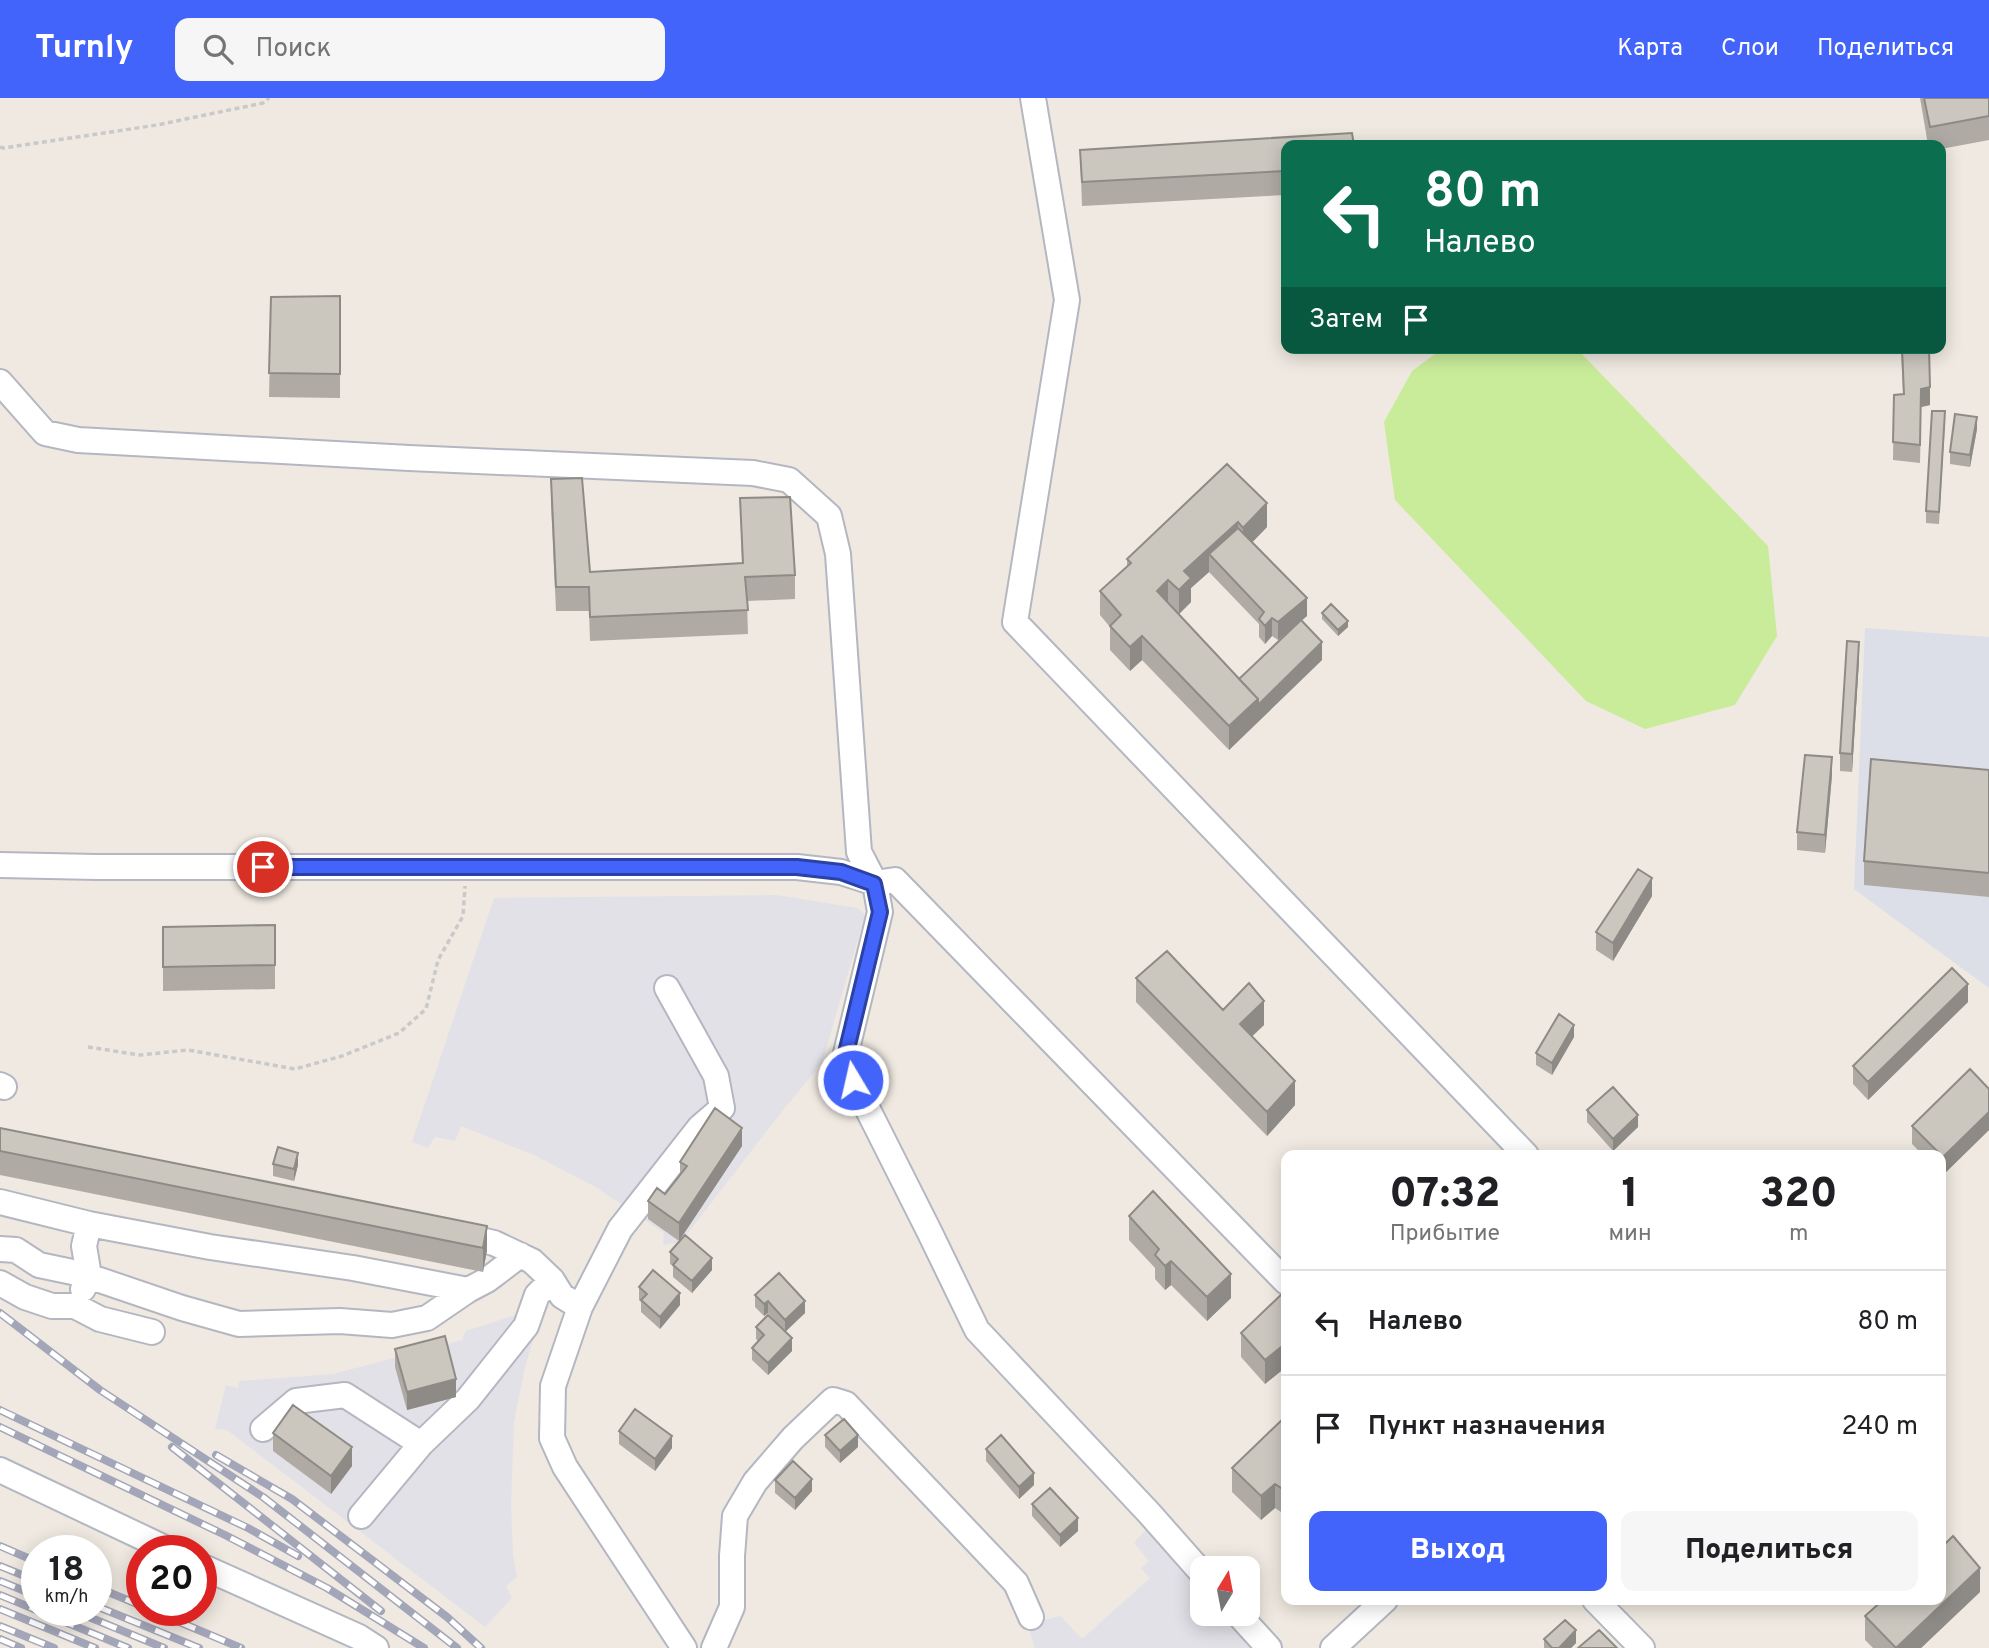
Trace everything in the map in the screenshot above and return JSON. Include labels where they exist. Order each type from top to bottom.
[{"type":"street","points":[[1033,98],[1067,300],[1015,622],[1521,1150]]},
{"type":"street","points":[[0,382],[45,433],[78,440],[753,473],[789,480],[829,516],[838,554],[859,852],[874,884],[880,912],[846,1053],[853,1080],[977,1330],[1190,1559]]},
{"type":"street","points":[[0,865],[797,867],[841,872],[874,884],[895,880],[1281,1277]]},
{"type":"street","points":[[667,988],[716,1076],[722,1108],[700,1127],[620,1230],[580,1307],[553,1386],[552,1438],[565,1467],[684,1648]]},
{"type":"street","points":[[0,1202],[89,1224],[210,1247],[354,1268],[468,1290]]},
{"type":"street","points":[[75,1306],[89,1276],[84,1246],[89,1224]]},
{"type":"street","points":[[430,1227],[494,1243],[532,1261],[562,1296],[580,1307]]},
{"type":"street","points":[[0,1250],[16,1250],[39,1265],[89,1276],[182,1308],[239,1324],[340,1321],[392,1325],[427,1318],[487,1280],[520,1255]]},
{"type":"street","points":[[360,1516],[421,1444],[468,1399],[526,1326],[537,1295],[551,1280]]},
{"type":"street","points":[[0,1283],[25,1297],[52,1306],[75,1306],[100,1319],[152,1332]]},
{"type":"street","points":[[263,1429],[296,1401],[345,1395],[421,1444]]},
{"type":"street","points":[[714,1648],[732,1607],[732,1556],[736,1516],[755,1482],[793,1438],[833,1400],[846,1404],[1016,1583],[1031,1617]]},
{"type":"street","points":[[0,1470],[137,1535]]},
{"type":"street","points":[[217,1573],[359,1637],[376,1648]]},
{"type":"street","points":[[1333,1648],[1380,1605]]},
{"type":"street","points":[[1600,1605],[1642,1648]]},
{"type":"street","points":[[1249,1626],[1269,1648]]},
{"type":"path","points":[[0,147],[157,125],[263,103],[269,98]]},
{"type":"path","points":[[88,1047],[140,1055],[188,1050],[295,1069],[342,1056],[399,1033],[426,1009],[438,960],[463,916],[467,867]]},
{"type":"shaded area","points":[[1865,628],[1989,637],[1989,988],[1854,889]]},
{"type":"shaded area","points":[[776,895],[858,908],[865,915],[822,1063],[681,1242],[663,1245],[664,1233],[594,1186],[534,1155],[461,1126],[455,1141],[435,1137],[428,1148],[412,1142],[494,898]]},
{"type":"shaded area","points":[[522,1313],[540,1317],[525,1367],[514,1422],[511,1505],[513,1555],[517,1577],[506,1586],[512,1598],[485,1627],[227,1430],[215,1429],[226,1385],[238,1388],[239,1381],[333,1374],[462,1340],[466,1331]]},
{"type":"shaded area","points":[[1147,1528],[1190,1575],[1190,1626],[1236,1626],[1257,1648],[1035,1648],[1029,1629],[1040,1621],[1060,1616],[1082,1639],[1150,1578],[1141,1568],[1149,1561],[1134,1543]]},
{"type":"green space","points":[[1435,354],[1582,354],[1768,546],[1777,636],[1735,705],[1645,729],[1586,701],[1395,500],[1384,422],[1412,371]]},
{"type":"building","points":[[1924,98],[1989,98],[1989,116],[1930,127]]},
{"type":"building","points":[[1352,133],[1353,140],[1281,140],[1281,171],[1082,182],[1080,150]]},
{"type":"building","points":[[340,296],[340,374],[269,373],[271,297]]},
{"type":"building","points":[[1902,354],[1929,354],[1930,387],[1921,389],[1920,445],[1893,442],[1894,395],[1904,394]]},
{"type":"building","points":[[1932,411],[1945,411],[1939,512],[1926,511]]},
{"type":"building","points":[[1955,414],[1977,417],[1970,455],[1950,452]]},
{"type":"building","points":[[1227,464],[1267,503],[1243,528],[1238,522],[1184,571],[1191,578],[1179,590],[1168,580],[1157,591],[1258,699],[1229,726],[1142,636],[1130,647],[1110,626],[1121,615],[1100,591],[1131,563],[1127,559]]},
{"type":"building","points":[[582,478],[590,572],[743,563],[740,498],[790,497],[795,575],[745,577],[748,610],[590,617],[589,587],[556,587],[551,479]]},
{"type":"building","points":[[1238,528],[1307,598],[1278,622],[1272,618],[1265,626],[1259,619],[1264,612],[1209,554]]},
{"type":"building","points":[[1331,604],[1348,621],[1338,630],[1322,613]]},
{"type":"building","points":[[1301,620],[1322,642],[1258,705],[1258,699],[1239,679]]},
{"type":"building","points":[[1847,641],[1859,642],[1852,754],[1840,753]]},
{"type":"building","points":[[1805,755],[1832,757],[1825,835],[1797,832]]},
{"type":"building","points":[[1871,759],[1989,770],[1989,873],[1864,861]]},
{"type":"building","points":[[1638,869],[1652,878],[1613,943],[1596,932]]},
{"type":"building","points":[[275,925],[275,965],[163,967],[163,927]]},
{"type":"building","points":[[1167,951],[1223,1010],[1249,983],[1264,1001],[1240,1024],[1295,1081],[1267,1112],[1136,978]]},
{"type":"building","points":[[1952,968],[1968,984],[1868,1082],[1853,1066]]},
{"type":"building","points":[[1559,1014],[1574,1025],[1552,1063],[1536,1053]]},
{"type":"building","points":[[1970,1069],[1989,1089],[1989,1112],[1946,1154],[1946,1150],[1936,1150],[1912,1126]]},
{"type":"building","points":[[1613,1087],[1638,1115],[1613,1139],[1587,1110]]},
{"type":"building","points":[[715,1108],[742,1128],[679,1223],[648,1201],[657,1188],[665,1194],[687,1166],[680,1162]]},
{"type":"building","points":[[0,1128],[487,1226],[483,1248],[0,1151]]},
{"type":"building","points":[[278,1147],[298,1153],[294,1169],[273,1164]]},
{"type":"building","points":[[1153,1191],[1231,1274],[1207,1297],[1171,1261],[1165,1266],[1155,1255],[1159,1249],[1129,1216]]},
{"type":"building","points":[[685,1235],[712,1258],[692,1281],[673,1265],[678,1259],[670,1252]]},
{"type":"building","points":[[653,1270],[680,1293],[660,1317],[641,1300],[647,1294],[639,1287]]},
{"type":"building","points":[[779,1273],[805,1301],[785,1320],[768,1301],[764,1304],[755,1295]]},
{"type":"building","points":[[1281,1295],[1281,1347],[1265,1360],[1241,1333]]},
{"type":"building","points":[[768,1315],[792,1338],[768,1363],[752,1348],[764,1335],[756,1327]]},
{"type":"building","points":[[445,1336],[456,1379],[407,1392],[395,1349]]},
{"type":"building","points":[[293,1405],[352,1447],[331,1476],[273,1433]]},
{"type":"building","points":[[635,1409],[672,1436],[655,1459],[619,1431]]},
{"type":"building","points":[[844,1419],[858,1435],[840,1451],[825,1435]]},
{"type":"building","points":[[1281,1421],[1281,1488],[1275,1484],[1261,1496],[1232,1468]]},
{"type":"building","points":[[1001,1435],[1034,1473],[1019,1487],[986,1449]]},
{"type":"building","points":[[793,1461],[812,1479],[795,1498],[775,1480]]},
{"type":"building","points":[[1050,1488],[1078,1518],[1060,1535],[1032,1504]]},
{"type":"building","points":[[1953,1536],[1980,1568],[1946,1600],[1946,1543]]},
{"type":"building","points":[[1877,1605],[1941,1605],[1896,1648],[1865,1616]]},
{"type":"building","points":[[1565,1620],[1576,1630],[1559,1648],[1552,1648],[1544,1639]]},
{"type":"building","points":[[1599,1630],[1617,1648],[1578,1648]]},
{"type":"railway","points":[[0,1313],[100,1390],[263,1497],[457,1648]]},
{"type":"railway","points":[[0,1410],[248,1528],[298,1556]]},
{"type":"railway","points":[[0,1427],[225,1535],[327,1588],[424,1648]]},
{"type":"railway","points":[[172,1447],[381,1611]]},
{"type":"railway","points":[[216,1455],[292,1499],[447,1617],[481,1648]]},
{"type":"railway","points":[[0,1546],[21,1555]]},
{"type":"railway","points":[[0,1566],[21,1575]]},
{"type":"railway","points":[[0,1581],[21,1590]]},
{"type":"railway","points":[[112,1594],[126,1599]]},
{"type":"railway","points":[[0,1595],[128,1648]]},
{"type":"railway","points":[[0,1609],[95,1648]]},
{"type":"railway","points":[[112,1613],[199,1648]]},
{"type":"railway","points":[[0,1626],[54,1648]]},
{"type":"railway","points":[[111,1626],[164,1648]]},
{"type":"railway","points":[[189,1626],[241,1648]]},
{"type":"railway","points":[[0,1639],[21,1648]]},
{"type":"route","points":[[263,867],[797,867],[841,872],[874,884],[880,912],[846,1053],[853,1080]]}]
